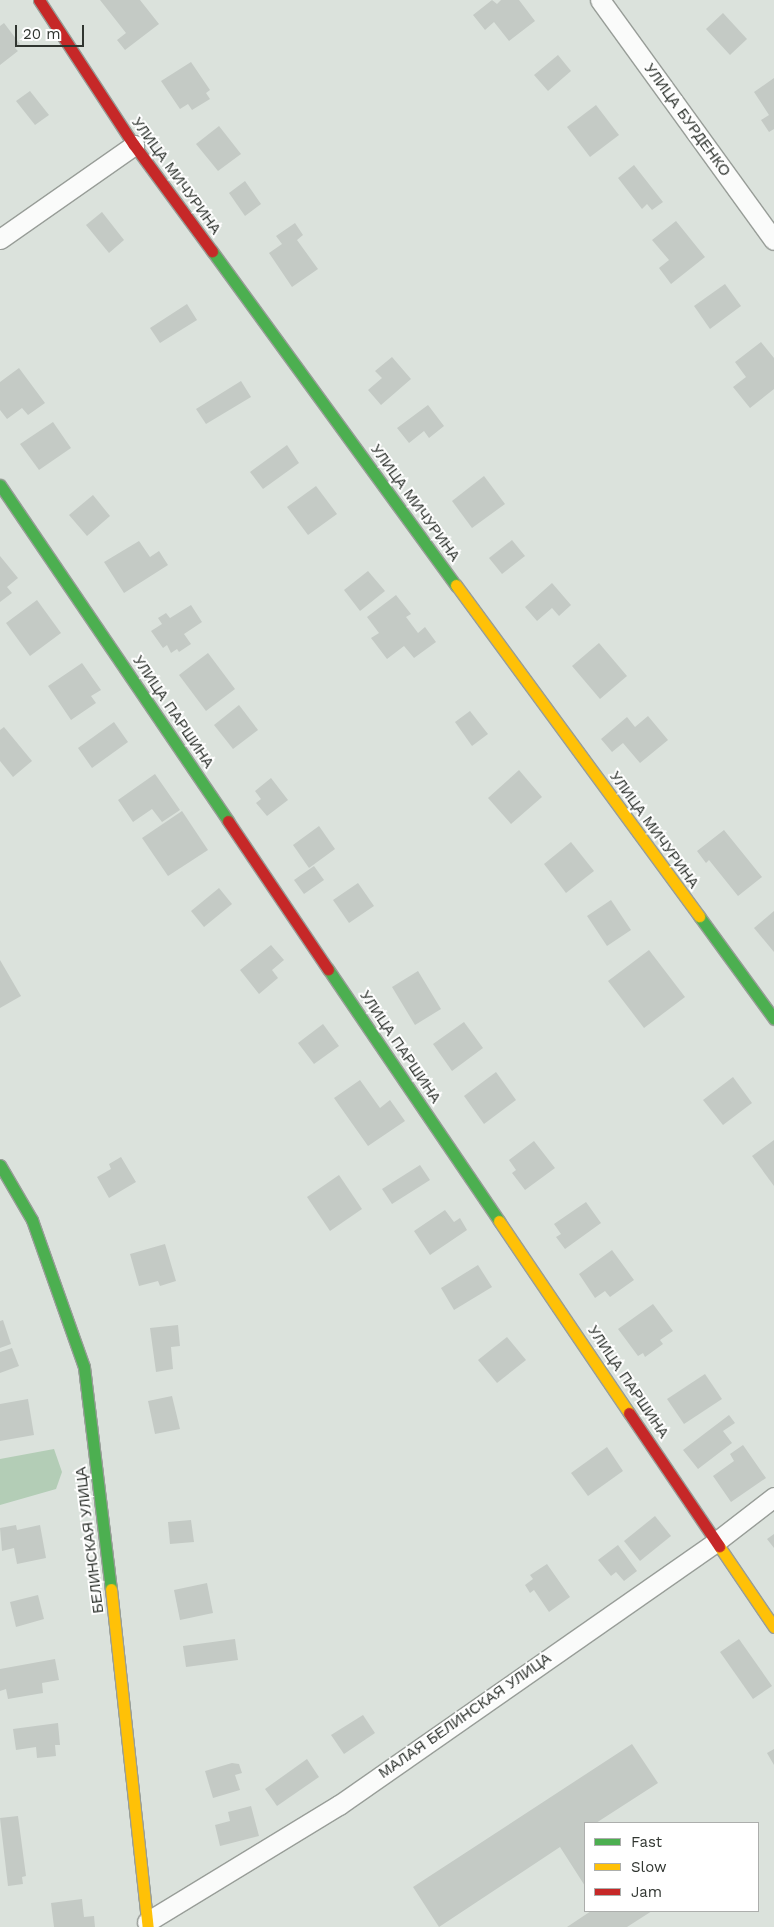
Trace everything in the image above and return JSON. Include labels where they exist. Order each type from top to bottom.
[{"type":"street","name":"УЛИЦА МИЧУРИНА","points":[[39,0],[134,145],[774,1019]]},
{"type":"street","name":"УЛИЦА БУРДЕНКО","points":[[600,0],[774,240]]},
{"type":"street","points":[[0,239],[134,145]]},
{"type":"street","name":"УЛИЦА ПАРШИНА","points":[[0,485],[774,1627]]},
{"type":"street","name":"БЕЛИНСКАЯ УЛИЦА","points":[[0,1165],[32,1220],[84,1367],[135,1792],[148,1925]]},
{"type":"street","name":"МАЛАЯ БЕЛИНСКАЯ УЛИЦА","points":[[148,1925],[339,1805],[717,1541],[774,1497]]},
{"type":"green space","points":[[54,1449],[62,1472],[56,1489],[0,1505],[0,1459]]},
{"type":"building","points":[[100,0],[140,0],[159,24],[125,50],[117,40],[126,33]]},
{"type":"building","points":[[492,0],[497,4],[501,0],[519,0],[535,21],[509,41],[494,22],[485,30],[473,15]]},
{"type":"building","points":[[723,13],[747,39],[730,55],[706,29]]},
{"type":"building","points":[[4,23],[20,44],[15,48],[18,51],[0,65],[0,26]]},
{"type":"building","points":[[558,55],[571,71],[548,91],[534,75]]},
{"type":"building","points":[[191,62],[210,90],[206,93],[210,99],[192,110],[188,104],[180,109],[161,81]]},
{"type":"building","points":[[774,78],[774,129],[769,132],[761,120],[769,115],[754,92]]},
{"type":"building","points":[[30,91],[49,115],[35,125],[16,101]]},
{"type":"building","points":[[596,105],[619,135],[590,157],[567,127]]},
{"type":"building","points":[[219,126],[241,154],[218,171],[196,144]]},
{"type":"building","points":[[634,165],[663,202],[652,210],[647,204],[642,209],[618,178]]},
{"type":"building","points":[[245,181],[261,204],[245,216],[229,193]]},
{"type":"building","points":[[102,212],[124,240],[109,253],[86,225]]},
{"type":"building","points":[[676,221],[705,257],[671,284],[659,268],[669,260],[652,240]]},
{"type":"building","points":[[295,223],[303,235],[297,240],[318,269],[292,287],[269,253],[282,244],[276,236]]},
{"type":"building","points":[[725,284],[741,306],[710,329],[694,306]]},
{"type":"building","points":[[187,304],[197,320],[160,343],[150,328]]},
{"type":"building","points":[[761,342],[774,358],[774,389],[750,408],[733,387],[746,377],[735,362]]},
{"type":"building","points":[[392,357],[411,379],[381,405],[368,390],[382,378],[375,371]]},
{"type":"building","points":[[19,368],[45,403],[28,415],[22,408],[7,419],[0,410],[0,382]]},
{"type":"building","points":[[241,381],[251,397],[206,424],[196,409]]},
{"type":"building","points":[[428,405],[444,426],[429,438],[424,431],[409,443],[397,428]]},
{"type":"building","points":[[53,422],[71,448],[39,470],[20,444]]},
{"type":"building","points":[[287,445],[299,463],[263,489],[250,472]]},
{"type":"building","points":[[484,476],[505,504],[472,528],[452,501]]},
{"type":"building","points":[[316,486],[337,514],[308,535],[287,507]]},
{"type":"building","points":[[93,495],[110,516],[87,536],[69,515]]},
{"type":"building","points":[[512,540],[525,556],[502,574],[489,558]]},
{"type":"building","points":[[139,541],[150,557],[159,551],[168,565],[124,593],[104,562]]},
{"type":"building","points":[[0,556],[18,578],[7,587],[12,593],[0,602]]},
{"type":"building","points":[[368,571],[385,591],[360,611],[344,590]]},
{"type":"building","points":[[552,583],[571,605],[559,616],[552,608],[537,621],[525,607]]},
{"type":"building","points":[[396,595],[411,614],[406,617],[418,633],[425,627],[436,642],[414,658],[404,646],[387,659],[371,638],[379,633],[367,617]]},
{"type":"building","points":[[37,600],[61,633],[30,656],[6,623]]},
{"type":"building","points":[[191,605],[202,622],[184,634],[191,644],[179,652],[177,649],[171,653],[167,645],[163,648],[151,631],[162,624],[158,618],[166,613],[170,618]]},
{"type":"building","points":[[599,643],[627,676],[600,699],[572,666]]},
{"type":"building","points":[[208,653],[235,689],[206,711],[179,675]]},
{"type":"building","points":[[82,663],[101,690],[91,696],[96,703],[71,720],[48,686]]},
{"type":"building","points":[[239,705],[258,730],[233,749],[214,725]]},
{"type":"building","points":[[470,711],[488,734],[472,746],[455,722]]},
{"type":"building","points":[[648,716],[668,740],[640,763],[623,743],[612,752],[601,739],[627,717],[635,727]]},
{"type":"building","points":[[114,722],[128,742],[92,768],[78,748]]},
{"type":"building","points":[[4,727],[32,761],[13,777],[0,761],[0,730]]},
{"type":"building","points":[[519,770],[542,797],[511,824],[488,798]]},
{"type":"building","points":[[155,774],[180,810],[162,822],[152,809],[133,822],[118,800]]},
{"type":"building","points":[[271,778],[288,800],[267,816],[256,803],[261,799],[255,791]]},
{"type":"building","points":[[182,811],[208,850],[168,876],[142,838]]},
{"type":"building","points":[[319,826],[335,849],[309,868],[293,845]]},
{"type":"building","points":[[724,830],[762,877],[738,896],[709,860],[706,863],[697,851]]},
{"type":"building","points":[[571,842],[594,871],[566,893],[544,864]]},
{"type":"building","points":[[314,866],[324,880],[304,894],[294,880]]},
{"type":"building","points":[[358,883],[374,906],[349,923],[333,900]]},
{"type":"building","points":[[219,888],[232,904],[204,927],[191,911]]},
{"type":"building","points":[[611,900],[631,930],[607,946],[587,916]]},
{"type":"building","points":[[774,911],[774,952],[754,928]]},
{"type":"building","points":[[271,945],[284,960],[272,970],[278,978],[259,994],[240,970]]},
{"type":"building","points":[[649,950],[685,997],[644,1028],[608,981]]},
{"type":"building","points":[[0,960],[21,996],[0,1008]]},
{"type":"building","points":[[418,971],[441,1009],[415,1025],[392,987]]},
{"type":"building","points":[[464,1022],[483,1048],[452,1071],[433,1044]]},
{"type":"building","points":[[323,1024],[339,1046],[314,1064],[298,1043]]},
{"type":"building","points":[[496,1072],[516,1100],[484,1124],[464,1096]]},
{"type":"building","points":[[733,1077],[752,1103],[723,1125],[703,1100]]},
{"type":"building","points":[[360,1080],[380,1108],[390,1100],[405,1121],[368,1146],[334,1098]]},
{"type":"building","points":[[774,1140],[774,1186],[752,1156]]},
{"type":"building","points":[[534,1141],[555,1168],[525,1190],[512,1173],[516,1170],[509,1160]]},
{"type":"building","points":[[121,1157],[136,1182],[109,1198],[97,1177],[111,1169],[109,1164]]},
{"type":"building","points":[[420,1165],[430,1180],[392,1204],[382,1189]]},
{"type":"building","points":[[339,1175],[362,1209],[330,1231],[307,1197]]},
{"type":"building","points":[[586,1202],[601,1223],[565,1249],[556,1237],[561,1234],[554,1224]]},
{"type":"building","points":[[445,1210],[454,1222],[460,1218],[467,1230],[430,1255],[414,1231]]},
{"type":"building","points":[[165,1244],[176,1281],[160,1286],[158,1281],[139,1286],[130,1254]]},
{"type":"building","points":[[612,1250],[634,1280],[610,1297],[605,1291],[595,1298],[579,1274]]},
{"type":"building","points":[[478,1265],[492,1287],[454,1310],[441,1288]]},
{"type":"building","points":[[653,1304],[673,1331],[660,1340],[663,1344],[645,1357],[643,1353],[638,1356],[618,1329]]},
{"type":"building","points":[[3,1320],[11,1344],[0,1348],[0,1321]]},
{"type":"building","points":[[178,1325],[180,1346],[171,1347],[173,1369],[156,1372],[150,1328]]},
{"type":"building","points":[[507,1337],[526,1360],[497,1383],[478,1360]]},
{"type":"building","points":[[12,1348],[19,1366],[0,1373],[0,1352]]},
{"type":"building","points":[[705,1374],[722,1399],[684,1424],[667,1399]]},
{"type":"building","points":[[172,1396],[180,1429],[155,1434],[148,1401]]},
{"type":"building","points":[[28,1399],[34,1435],[0,1441],[0,1404]]},
{"type":"building","points":[[729,1415],[735,1423],[723,1431],[732,1443],[698,1469],[683,1450]]},
{"type":"building","points":[[743,1445],[766,1478],[731,1502],[713,1476],[734,1461],[730,1454]]},
{"type":"building","points":[[607,1447],[623,1471],[588,1496],[571,1473]]},
{"type":"building","points":[[655,1516],[671,1536],[640,1561],[624,1541]]},
{"type":"building","points":[[191,1520],[194,1542],[170,1544],[168,1522]]},
{"type":"building","points":[[16,1525],[17,1530],[40,1525],[46,1558],[17,1564],[14,1548],[2,1551],[0,1528]]},
{"type":"building","points":[[774,1534],[774,1548],[767,1539]]},
{"type":"building","points":[[618,1545],[637,1571],[624,1581],[616,1572],[611,1576],[598,1560]]},
{"type":"building","points":[[547,1564],[570,1597],[549,1612],[534,1590],[530,1593],[525,1585],[533,1579],[530,1575]]},
{"type":"building","points":[[207,1583],[213,1613],[180,1620],[174,1590]]},
{"type":"building","points":[[38,1595],[44,1619],[16,1627],[10,1602]]},
{"type":"building","points":[[235,1639],[238,1660],[186,1667],[183,1646]]},
{"type":"building","points":[[739,1639],[772,1686],[753,1699],[720,1652]]},
{"type":"building","points":[[55,1659],[59,1680],[42,1683],[43,1693],[8,1699],[6,1689],[0,1691],[0,1669]]},
{"type":"building","points":[[363,1715],[375,1733],[344,1754],[331,1735]]},
{"type":"building","points":[[58,1723],[60,1745],[55,1745],[56,1756],[37,1758],[36,1747],[16,1750],[13,1729]]},
{"type":"building","points":[[632,1744],[658,1783],[598,1822],[584,1822],[584,1884],[560,1847],[439,1927],[413,1887]]},
{"type":"building","points":[[774,1749],[774,1765],[767,1753]]},
{"type":"building","points":[[307,1759],[319,1777],[277,1806],[265,1789]]},
{"type":"building","points":[[232,1763],[239,1764],[242,1773],[235,1775],[240,1790],[213,1798],[205,1771]]},
{"type":"building","points":[[251,1806],[259,1836],[220,1846],[215,1825],[230,1821],[228,1812]]},
{"type":"building","points":[[18,1816],[26,1876],[22,1877],[23,1884],[8,1886],[0,1818]]},
{"type":"building","points":[[82,1899],[84,1917],[94,1916],[95,1927],[54,1927],[51,1903]]},
{"type":"building","points":[[590,1912],[650,1912],[627,1927],[567,1927]]},
{"type":"traffic: fast","points":[[212,251],[456,585]]},
{"type":"traffic: fast","points":[[0,485],[228,821]]},
{"type":"traffic: fast","points":[[699,916],[774,1019]]},
{"type":"traffic: fast","points":[[328,969],[499,1221]]},
{"type":"traffic: fast","points":[[0,1165],[32,1220],[84,1367],[111,1589]]},
{"type":"traffic: slow","points":[[456,585],[699,916]]},
{"type":"traffic: slow","points":[[499,1221],[629,1413]]},
{"type":"traffic: slow","points":[[719,1546],[774,1627]]},
{"type":"traffic: slow","points":[[111,1589],[148,1927]]},
{"type":"traffic: jam","points":[[39,0],[134,145],[212,251]]},
{"type":"traffic: jam","points":[[228,821],[328,969]]},
{"type":"traffic: jam","points":[[629,1413],[719,1546]]}]
